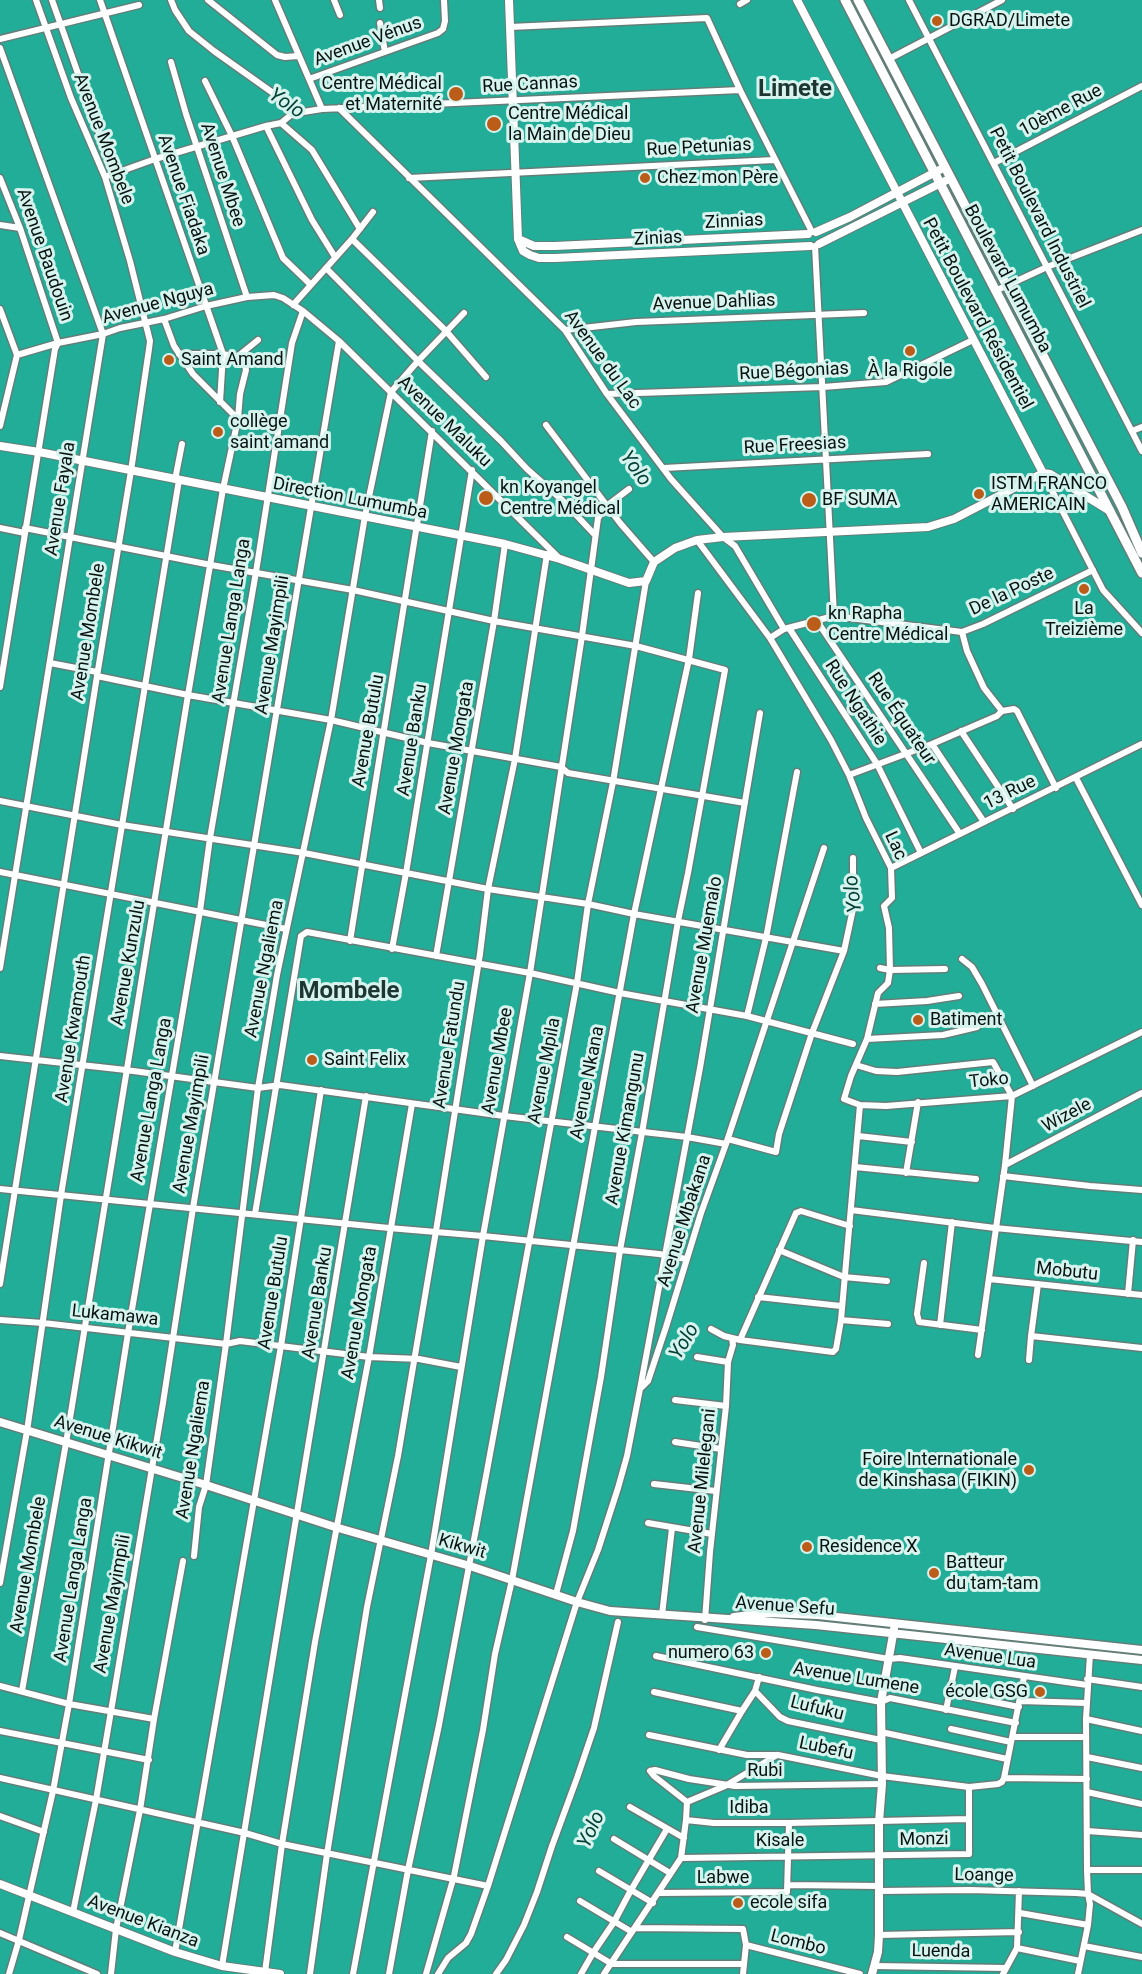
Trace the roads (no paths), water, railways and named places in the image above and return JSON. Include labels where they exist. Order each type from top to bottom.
[{"type":"highway","name":"Boulevard Lumumba","points":[[845,0],[1142,573]]},
{"type":"highway","name":"Boulevard Lumumba","points":[[858,0],[1122,507],[1142,553]]},
{"type":"main road","name":"Avenue Kikwit","points":[[0,1422],[206,1485]]},
{"type":"main road","name":"Kikwit","points":[[206,1485],[610,1611],[657,1615],[705,1623]]},
{"type":"main road","name":"Avenue Sefu","points":[[705,1623],[788,1612],[1142,1650]]},
{"type":"main road","name":"Avenue Sefu","points":[[705,1623],[816,1625],[1142,1660]]},
{"type":"main road","points":[[873,1970],[879,1935],[881,1702],[895,1623]]},
{"type":"street","name":"Avenue Mombele","points":[[0,1284],[97,674],[132,471],[150,341],[130,261],[102,170],[71,98],[36,0]]},
{"type":"street","points":[[52,0],[99,133]]},
{"type":"street","name":"Avenue Fiadaka","points":[[100,0],[223,354],[220,402]]},
{"type":"street","points":[[102,170],[154,159],[283,122],[297,110],[189,31],[171,0]]},
{"type":"street","points":[[208,0],[277,55],[298,56]]},
{"type":"street","points":[[274,0],[321,109]]},
{"type":"street","points":[[334,0],[340,15]]},
{"type":"street","points":[[379,0],[380,8]]},
{"type":"street","name":"Avenue Vénus","points":[[309,79],[430,37],[443,29],[444,0]]},
{"type":"street","points":[[509,0],[518,239]]},
{"type":"street","points":[[740,4],[747,0]]},
{"type":"street","name":"Petit Boulevard Résidentiel","points":[[797,0],[1103,590],[1142,633]]},
{"type":"street","name":"Petit Boulevard Industriel","points":[[909,0],[1142,451]]},
{"type":"street","points":[[889,59],[1002,0]]},
{"type":"street","points":[[0,39],[139,5]]},
{"type":"street","points":[[510,27],[707,18],[774,160],[812,232],[821,237],[815,246],[834,616]]},
{"type":"street","points":[[380,23],[385,52]]},
{"type":"street","name":"Avenue Fayala","points":[[0,48],[103,334],[0,968]]},
{"type":"street","name":"Avenue Mbee","points":[[171,62],[174,78],[247,297]]},
{"type":"street","points":[[205,81],[232,136],[283,258],[311,285]]},
{"type":"street","name":"10ème Rue","points":[[994,163],[1142,86]]},
{"type":"street","name":"Rue Cannas","points":[[297,110],[313,112],[339,108],[740,90]]},
{"type":"street","name":"Avenue du Lac","points":[[339,108],[565,330],[607,394],[664,468],[723,537],[735,546],[787,628]]},
{"type":"street","points":[[283,122],[312,150],[360,229]]},
{"type":"street","points":[[266,126],[312,220],[335,257]]},
{"type":"street","name":"Rue Petunias","points":[[409,178],[774,160]]},
{"type":"street","points":[[815,246],[806,240],[812,232],[850,217],[945,167]]},
{"type":"street","name":"Avenue Baudouin","points":[[0,178],[15,212],[15,227],[58,343]]},
{"type":"street","points":[[815,246],[951,178]]},
{"type":"street","points":[[293,305],[373,212]]},
{"type":"street","points":[[0,225],[15,227]]},
{"type":"street","points":[[995,291],[1047,267],[1142,231]]},
{"type":"street","name":"Zinnias","points":[[518,239],[534,246],[555,246],[812,232]]},
{"type":"street","points":[[352,239],[446,331],[486,377]]},
{"type":"street","name":"Zinias","points":[[518,239],[523,250],[530,255],[555,258],[815,246]]},
{"type":"street","points":[[669,240],[670,254]]},
{"type":"street","points":[[555,246],[555,258]]},
{"type":"street","points":[[326,268],[595,535]]},
{"type":"street","name":"Avenue Nguya","points":[[17,355],[247,297],[274,295],[303,311]]},
{"type":"street","points":[[0,309],[17,355],[0,426]]},
{"type":"street","name":"Avenue Maluku","points":[[303,311],[339,341],[560,559]]},
{"type":"street","name":"Avenue Langa Langa","points":[[9,1974],[44,1832],[62,1744],[128,1333],[256,572],[266,498],[292,344],[303,311]]},
{"type":"street","name":"Avenue Dahlias","points":[[565,330],[636,322],[864,312]]},
{"type":"street","points":[[391,392],[464,313]]},
{"type":"street","points":[[164,319],[178,354],[193,374],[237,419]]},
{"type":"street","points":[[178,354],[223,354],[237,357],[258,340]]},
{"type":"street","name":"Rue Bégonias","points":[[607,394],[823,387],[886,382],[973,340]]},
{"type":"street","name":"Avenue Mayimpili","points":[[73,1912],[96,1800],[339,341]]},
{"type":"street","points":[[0,687],[55,349],[58,343]]},
{"type":"street","name":"Avenue Kunzulu","points":[[66,1443],[188,695],[246,370],[245,365],[237,357]]},
{"type":"street","name":"Avenue Ngaliema","points":[[194,1556],[199,1507],[206,1485],[226,1344],[258,1088],[286,929],[331,720],[365,516],[391,392]]},
{"type":"street","points":[[546,425],[620,523],[654,562]]},
{"type":"street","points":[[1132,430],[1142,427]]},
{"type":"street","name":"Avenue Butulu","points":[[350,941],[432,431]]},
{"type":"street","name":"Avenue Kwamouth","points":[[0,1583],[27,1431],[61,1195],[123,825],[182,444]]},
{"type":"street","name":"Direction Lumumba","points":[[0,446],[505,544],[560,559],[629,583],[646,581]]},
{"type":"street","name":"Rue Freesias","points":[[664,468],[928,454]]},
{"type":"street","name":"Avenue Banku","points":[[392,949],[472,470]]},
{"type":"street","points":[[646,581],[654,562],[675,548],[697,540],[913,529],[942,524],[1043,473],[1050,474],[1110,511]]},
{"type":"street","points":[[608,506],[628,489]]},
{"type":"street","name":"Avenue Mbee","points":[[353,1974],[431,1556],[483,1236],[530,973],[582,636],[595,535],[598,518],[608,506]]},
{"type":"street","points":[[0,528],[70,536],[211,565],[406,600],[494,621],[636,646],[688,659]]},
{"type":"street","points":[[697,540],[770,638],[831,740],[849,775],[932,744],[997,716],[1002,711],[1014,709],[1056,788]]},
{"type":"street","name":"Avenue Mongata","points":[[436,956],[494,621],[505,544]]},
{"type":"street","name":"Avenue Fatundu","points":[[310,1974],[367,1607],[398,1456],[436,1231],[488,890],[515,759],[547,555]]},
{"type":"street","name":"De la Poste","points":[[770,638],[787,628],[834,616],[962,632],[1093,570]]},
{"type":"street","name":"Avenue Mpila","points":[[389,1974],[470,1566],[577,983],[588,904],[614,782],[646,581]]},
{"type":"street","name":"Avenue Nkana","points":[[426,1974],[452,1878],[483,1730],[495,1654],[512,1580],[634,914],[688,659],[698,593]]},
{"type":"street","name":"Rue Équateur","points":[[817,621],[960,834]]},
{"type":"street","name":"Rue Ngathie","points":[[787,628],[877,764],[921,853]]},
{"type":"street","points":[[962,632],[967,651],[984,688],[1002,711]]},
{"type":"street","name":"Avenue Kimangunu","points":[[556,1594],[575,1522],[601,1377],[620,1250],[725,670],[688,659]]},
{"type":"street","points":[[50,663],[144,687],[331,720],[471,752],[561,767],[565,772],[614,782],[745,803]]},
{"type":"street","name":"Avenue Muemalo","points":[[640,1389],[680,1181],[760,713]]},
{"type":"street","points":[[961,731],[1013,809]]},
{"type":"street","points":[[932,744],[984,822]]},
{"type":"street","name":"13 Rue","points":[[891,868],[1142,744]]},
{"type":"street","points":[[747,1016],[766,938],[797,772]]},
{"type":"street","name":"Lac","points":[[849,775],[866,818],[891,868],[892,898],[884,906],[889,931],[890,970]]},
{"type":"street","points":[[1076,778],[1142,905]]},
{"type":"street","points":[[0,801],[123,825],[304,853],[488,890],[588,904],[844,951]]},
{"type":"street","name":"Avenue Mbakana","points":[[438,1974],[448,1958],[466,1943],[488,1886],[578,1602],[618,1488],[627,1456],[640,1389],[648,1381],[686,1259],[824,848]]},
{"type":"street","points":[[0,1056],[258,1088],[278,1085],[321,1090],[550,1122],[727,1141],[776,1152],[779,1134],[812,1033],[844,951],[853,909],[853,858]]},
{"type":"street","points":[[0,872],[286,929]]},
{"type":"street","points":[[255,1214],[301,936],[307,932],[747,1016],[853,1044]]},
{"type":"street","points":[[962,959],[972,968],[982,984],[1033,1086]]},
{"type":"street","points":[[880,968],[890,970],[945,969]]},
{"type":"street","points":[[711,1329],[740,1340],[833,1352],[836,1349],[841,1320],[860,1105],[844,1099],[867,1039],[878,993],[888,983],[890,970]]},
{"type":"street","points":[[875,1004],[927,1001],[959,996]]},
{"type":"street","points":[[867,1039],[943,1035],[977,1027]]},
{"type":"street","name":"Toko","points":[[860,1105],[886,1106],[1012,1096],[1142,1032]]},
{"type":"street","points":[[856,1065],[876,1071],[897,1072],[993,1062],[1012,1096],[1005,1165],[978,1355]]},
{"type":"street","name":"Avenue Butulu","points":[[175,1952],[243,1570],[252,1501],[281,1346],[321,1090]]},
{"type":"street","name":"Wizele","points":[[1005,1165],[1142,1094]]},
{"type":"street","name":"Avenue Banku","points":[[222,1966],[366,1096]]},
{"type":"street","points":[[906,1173],[918,1102]]},
{"type":"street","name":"Avenue Mongata","points":[[265,1972],[282,1844],[335,1527],[369,1357],[389,1228],[412,1104]]},
{"type":"street","points":[[858,1136],[912,1142]]},
{"type":"street","points":[[855,1167],[976,1179]]},
{"type":"street","points":[[1003,1176],[1142,1190]]},
{"type":"street","points":[[0,1189],[436,1231],[686,1259]]},
{"type":"street","points":[[851,1210],[995,1228],[1142,1242]]},
{"type":"street","points":[[740,1340],[798,1211],[850,1226]]},
{"type":"street","points":[[940,1325],[952,1222]]},
{"type":"street","points":[[1128,1294],[1133,1240]]},
{"type":"street","points":[[779,1250],[844,1277],[887,1281]]},
{"type":"street","points":[[924,1263],[917,1320],[921,1324],[982,1330]]},
{"type":"street","name":"Mobutu","points":[[989,1279],[1142,1295]]},
{"type":"street","points":[[1029,1360],[1038,1284]]},
{"type":"street","points":[[758,1297],[841,1306]]},
{"type":"street","name":"Lukamawa","points":[[0,1320],[226,1344],[240,1341],[369,1357],[413,1359],[461,1367]]},
{"type":"street","points":[[841,1320],[888,1324]]},
{"type":"street","points":[[1031,1336],[1142,1348]]},
{"type":"street","name":"Avenue Milelegani","points":[[705,1623],[732,1338]]},
{"type":"street","points":[[697,1357],[728,1362]]},
{"type":"street","points":[[675,1400],[726,1406]]},
{"type":"street","points":[[675,1442],[721,1449]]},
{"type":"street","name":"Avenue Mombele","points":[[22,1692],[66,1443]]},
{"type":"street","points":[[654,1484],[716,1491]]},
{"type":"street","points":[[648,1523],[712,1534]]},
{"type":"street","points":[[657,1615],[672,1528]]},
{"type":"street","points":[[111,1974],[116,1929],[140,1810],[183,1561]]},
{"type":"street","points":[[496,1974],[524,1925],[577,1778],[594,1728],[618,1622]]},
{"type":"street","name":"Avenue Lua","points":[[705,1623],[889,1659],[900,1658],[1024,1677],[1142,1687]]},
{"type":"street","points":[[1078,1974],[1090,1904],[1087,1870],[1086,1703],[1090,1654]]},
{"type":"street","name":"Avenue Lumene","points":[[656,1656],[881,1702],[890,1698],[1016,1723]]},
{"type":"street","points":[[946,1710],[955,1667]]},
{"type":"street","points":[[719,1750],[755,1691],[759,1677]]},
{"type":"street","points":[[1024,1677],[1004,1778],[1087,1779]]},
{"type":"street","points":[[0,1686],[69,1704],[154,1719]]},
{"type":"street","name":"Lufuku","points":[[755,1691],[780,1717],[788,1721],[1007,1759]]},
{"type":"street","points":[[654,1692],[742,1711]]},
{"type":"street","points":[[949,1693],[1020,1704],[1086,1703]]},
{"type":"street","points":[[1086,1719],[1142,1731]]},
{"type":"street","points":[[951,1729],[1012,1740],[1086,1737]]},
{"type":"street","points":[[0,1731],[148,1760]]},
{"type":"street","name":"Lubefu","points":[[649,1735],[757,1756],[778,1755],[882,1780],[969,1786],[998,1784],[1004,1778]]},
{"type":"street","points":[[604,1974],[681,1858],[687,1802],[724,1786],[778,1755]]},
{"type":"street","points":[[1087,1757],[1142,1768]]},
{"type":"street","name":"Rubi","points":[[687,1802],[650,1771],[655,1770],[724,1786],[882,1780]]},
{"type":"street","points":[[0,1778],[199,1822],[327,1854],[488,1886]]},
{"type":"street","points":[[968,1819],[969,1786]]},
{"type":"street","points":[[1087,1792],[1142,1804]]},
{"type":"street","points":[[630,1807],[684,1838]]},
{"type":"street","points":[[0,1816],[44,1832]]},
{"type":"street","name":"Idiba","points":[[686,1820],[789,1823],[968,1819]]},
{"type":"street","name":"Monzi","points":[[879,1856],[969,1854],[968,1819]]},
{"type":"street","points":[[788,1888],[789,1823]]},
{"type":"street","points":[[581,1974],[614,1922],[667,1829]]},
{"type":"street","points":[[1087,1831],[1142,1835]]},
{"type":"street","points":[[614,1839],[670,1873]]},
{"type":"street","name":"Kisale","points":[[681,1858],[879,1856]]},
{"type":"street","points":[[1087,1870],[1142,1870]]},
{"type":"street","points":[[598,1871],[652,1903]]},
{"type":"street","name":"Avenue Kianza","points":[[0,1884],[175,1952],[222,1966],[252,1972],[280,1974]]},
{"type":"street","name":"Labwe","points":[[658,1893],[788,1888],[880,1888]]},
{"type":"street","name":"Loange","points":[[880,1888],[1088,1894]]},
{"type":"street","points":[[1005,1971],[1017,1948],[1019,1891]]},
{"type":"street","points":[[1088,1894],[1142,1924]]},
{"type":"street","points":[[580,1901],[614,1922],[634,1930]]},
{"type":"street","points":[[1020,1913],[1088,1925]]},
{"type":"street","name":"Lombo","points":[[634,1930],[743,1929],[746,1945],[860,1974]]},
{"type":"street","points":[[879,1935],[1019,1932]]},
{"type":"street","points":[[0,1933],[98,1974]]},
{"type":"street","points":[[567,1937],[612,1964],[744,1964]]},
{"type":"street","points":[[743,1974],[746,1945]]},
{"type":"street","points":[[1083,1946],[1142,1957]]},
{"type":"street","points":[[1017,1948],[1080,1961]]},
{"type":"street","name":"Luenda","points":[[873,1970],[1005,1971]]},
{"type":"water","name":"Yolo","points":[[0,0],[1142,0],[1142,1974],[0,1974]]},
{"type":"place","name":"DGRAD/Limete","points":[[937,21]]},
{"type":"place","name":"Centre Médical et Maternité","points":[[456,94]]},
{"type":"place","name":"Centre Médical la Main de Dieu","points":[[494,124]]},
{"type":"place","name":"Chez mon Père","points":[[645,178]]},
{"type":"place","name":"À la Rigole","points":[[910,351]]},
{"type":"place","name":"Saint Amand","points":[[169,360]]},
{"type":"place","name":"collège saint amand","points":[[218,432]]},
{"type":"place","name":"ISTM FRANCO AMERICAIN","points":[[979,494]]},
{"type":"place","name":"kn Koyangel Centre Médical","points":[[486,498]]},
{"type":"place","name":"BF SUMA","points":[[809,500]]},
{"type":"place","name":"La Treizième","points":[[1084,589]]},
{"type":"place","name":"kn Rapha Centre Médical","points":[[814,624]]},
{"type":"place","name":"Batiment","points":[[918,1020]]},
{"type":"place","name":"Saint Felix","points":[[312,1060]]},
{"type":"place","name":"Foire Internationale de Kinshasa (FIKIN)","points":[[1029,1470]]},
{"type":"place","name":"Residence X","points":[[807,1547]]},
{"type":"place","name":"Batteur du tam-tam","points":[[934,1573]]},
{"type":"place","name":"numero 63","points":[[766,1653]]},
{"type":"place","name":"école GSG","points":[[1040,1692]]},
{"type":"place","name":"ecole sifa","points":[[738,1903]]},
{"type":"district","name":"Limete","points":[[795,90]]},
{"type":"district","name":"Mombele","points":[[349,992]]}]
